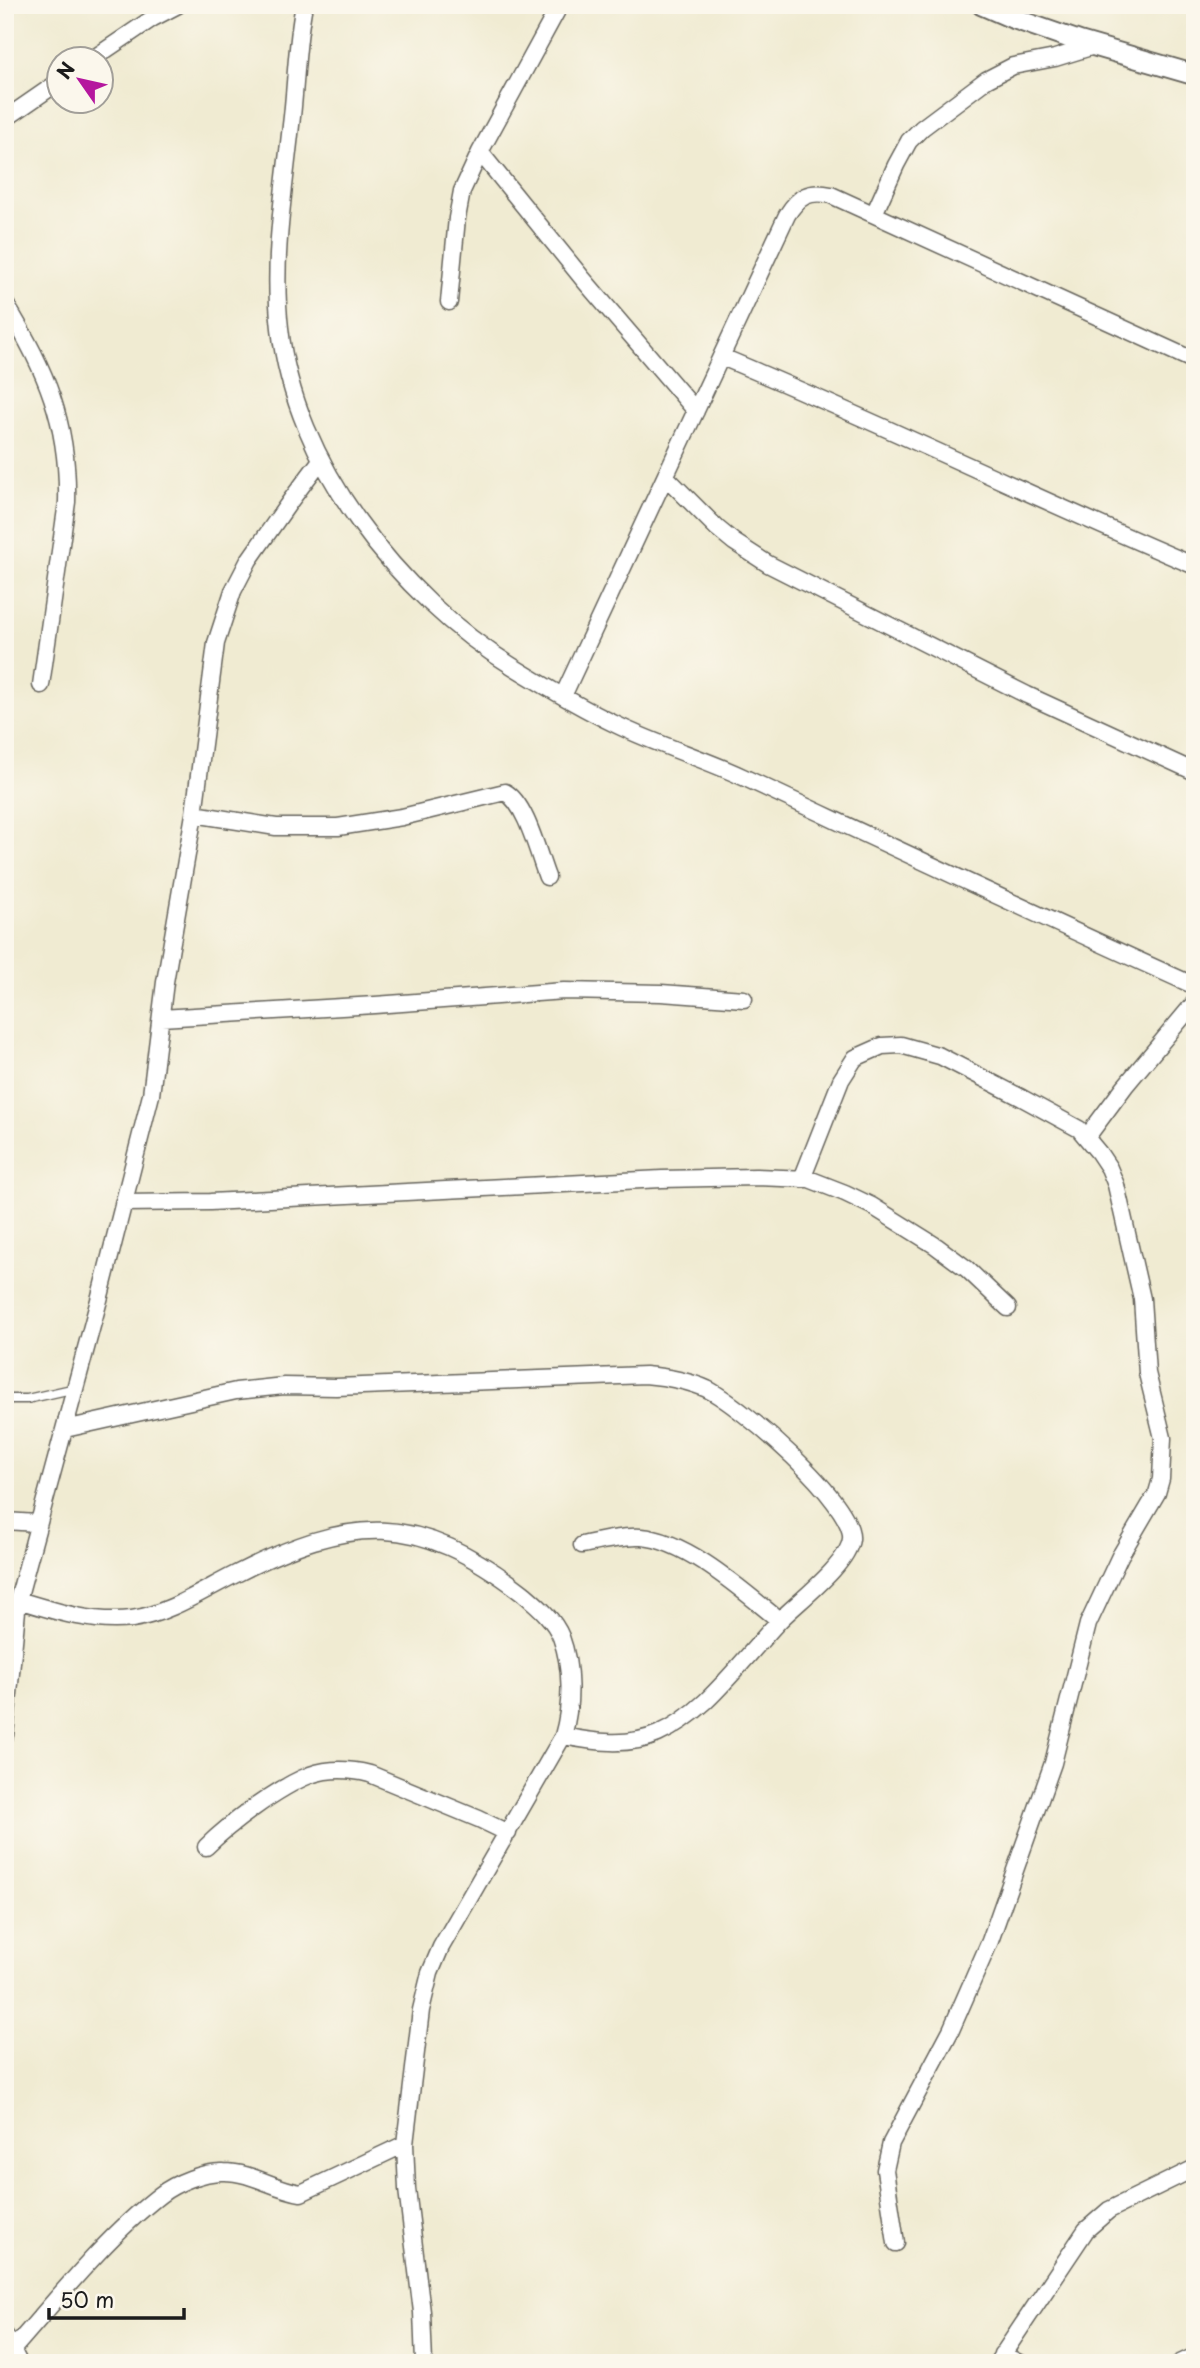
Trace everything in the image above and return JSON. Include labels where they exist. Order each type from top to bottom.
[{"type":"street","points":[[112,46],[153,18],[178,5]]},
{"type":"street","points":[[449,302],[462,191],[480,152],[560,5]]},
{"type":"street","points":[[982,5],[1094,46],[1195,75]]},
{"type":"street","points":[[299,7],[277,289],[285,363],[296,405],[321,460],[347,503],[387,556],[432,605],[509,664],[618,726],[738,775],[1195,986]]},
{"type":"street","points":[[874,214],[896,164],[909,141],[922,128],[986,80],[1013,66],[1055,58],[1094,46]]},
{"type":"street","points":[[5,119],[46,91]]},
{"type":"street","points":[[480,152],[583,279],[696,411]]},
{"type":"street","points":[[563,696],[787,215],[801,197],[820,193],[831,195],[1195,361]]},
{"type":"street","points":[[5,303],[42,366],[57,408],[68,475],[67,502],[41,685]]},
{"type":"street","points":[[722,357],[919,442],[1059,509],[1195,566]]},
{"type":"street","points":[[5,1735],[18,1600],[151,1095],[194,814],[212,666],[224,614],[249,559],[321,460]]},
{"type":"street","points":[[666,477],[716,528],[768,564],[1027,695],[1195,772]]},
{"type":"street","points":[[194,814],[276,827],[338,827],[402,817],[505,792],[515,799],[522,811],[547,877]]},
{"type":"street","points":[[161,1018],[539,992],[661,993],[744,999]]},
{"type":"street","points":[[1087,1137],[1125,1086],[1195,1002]]},
{"type":"street","points":[[802,1179],[841,1080],[855,1058],[882,1046],[901,1045],[940,1056],[1079,1129],[1109,1168],[1116,1185],[1142,1299],[1148,1380],[1163,1438],[1161,1479],[1157,1493],[1087,1623],[1053,1763],[990,1941],[951,2030],[891,2143],[885,2170],[896,2243]]},
{"type":"street","points":[[122,1203],[210,1202],[597,1181],[731,1177],[802,1179],[845,1193],[872,1206],[936,1246],[967,1269],[1008,1308]]},
{"type":"street","points":[[65,1429],[236,1391],[284,1386],[336,1387],[645,1375],[678,1378],[707,1389],[735,1406],[774,1438],[834,1501],[850,1526],[851,1539],[848,1549],[827,1576],[779,1620],[706,1701],[657,1735],[604,1742],[563,1736]]},
{"type":"street","points":[[5,1521],[37,1524]]},
{"type":"street","points":[[18,1600],[55,1612],[89,1618],[135,1619],[190,1598],[289,1548],[328,1537],[394,1530],[450,1546],[484,1566],[523,1593],[550,1619],[561,1636],[569,1689],[569,1710],[563,1736],[441,1947],[430,1973],[421,2010],[405,2144],[407,2189],[422,2312],[424,2363]]},
{"type":"street","points":[[582,1545],[638,1536],[673,1544],[704,1563],[779,1620]]},
{"type":"street","points":[[206,1847],[219,1834],[276,1794],[310,1775],[333,1770],[354,1770],[370,1774],[508,1833]]},
{"type":"street","points":[[11,2353],[106,2247],[162,2193],[198,2177],[221,2171],[244,2173],[287,2191],[301,2193],[405,2144]]},
{"type":"street","points":[[1019,2363],[999,2358],[1086,2230],[1109,2210],[1195,2168]]},
{"type":"street","points":[[1180,2363],[1195,2356]]},
{"type":"lane","points":[[5,1399],[27,1399],[76,1388]]}]
